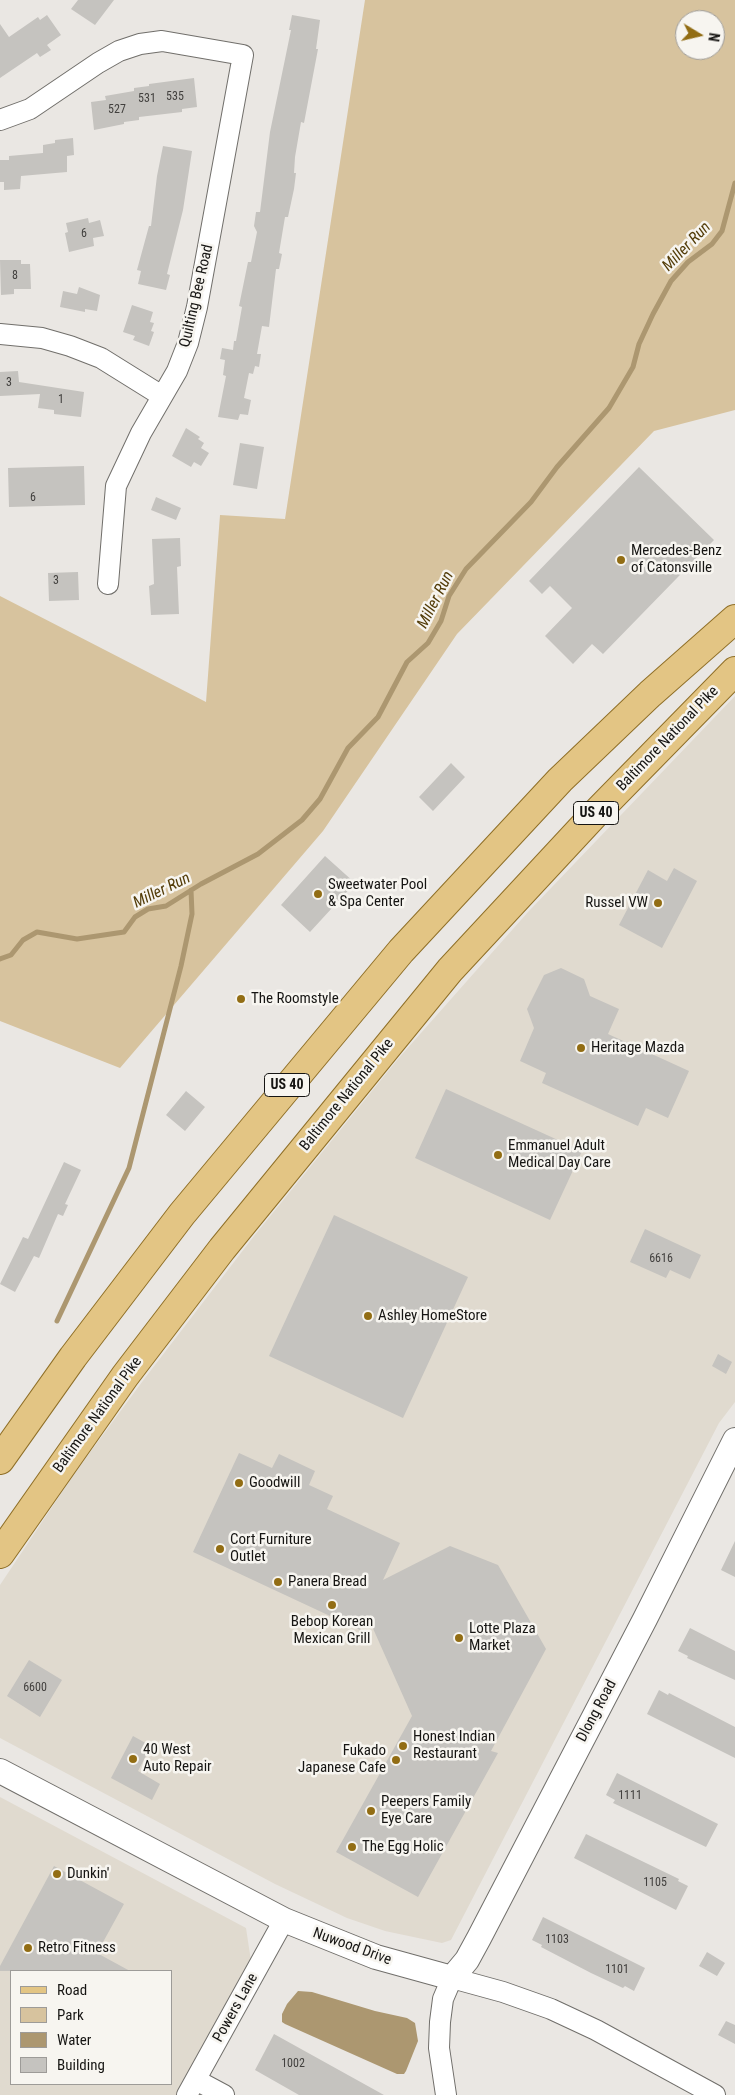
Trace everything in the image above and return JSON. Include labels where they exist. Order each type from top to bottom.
[{"type":"main road","name":"US 40","points":[[0,1460],[72,1357],[182,1214],[401,951],[567,774],[650,694],[735,619]]},
{"type":"main road","name":"Baltimore National Pike","points":[[0,1554],[125,1376],[222,1249],[450,970],[581,828],[735,671]]},
{"type":"street","name":"Quilting Bee Road","points":[[0,120],[30,109],[98,63],[119,51],[140,44],[162,41],[243,55],[197,307],[181,361],[141,433],[116,486],[108,584]]},
{"type":"street","points":[[0,334],[42,338],[70,346],[101,358],[162,396]]},
{"type":"street","name":"Dlong Road","points":[[452,1978],[467,1960],[479,1938],[645,1619],[735,1440]]},
{"type":"street","name":"Nuwood Drive","points":[[0,1770],[284,1920],[376,1958],[503,1992],[551,2009],[596,2030],[709,2094]]},
{"type":"street","name":"Powers Lane","points":[[192,2087],[284,1920]]},
{"type":"street","points":[[446,2095],[439,2048],[440,2022],[443,1999],[452,1978]]},
{"type":"street","points":[[192,2087],[224,2095]]},
{"type":"shaded area","points":[[735,696],[735,1402],[719,1423],[451,1940],[442,1943],[385,1931],[347,1918],[275,1884],[0,1738],[0,1585],[74,1474],[145,1378],[254,1236],[398,1059],[528,912]]},
{"type":"shaded area","points":[[0,1797],[246,1928],[251,1961],[177,2095],[0,2095]]},
{"type":"green space","points":[[365,0],[735,0],[735,410],[654,431],[457,634],[323,831],[120,1068],[0,1021],[0,596],[206,702],[220,515],[285,519]]},
{"type":"water","points":[[298,1991],[312,1992],[375,2011],[407,2018],[415,2023],[418,2041],[404,2074],[397,2074],[282,2022],[282,2014],[287,2004]]},
{"type":"building","points":[[78,0],[114,0],[95,25],[71,9]]},
{"type":"building","points":[[47,15],[61,35],[47,45],[51,50],[40,57],[37,53],[0,78],[0,24],[9,37],[38,17],[40,20]]},
{"type":"building","points":[[292,15],[320,20],[316,49],[318,49],[304,123],[301,122],[295,157],[294,189],[288,217],[285,217],[279,253],[282,254],[279,269],[276,269],[269,327],[262,326],[257,354],[261,354],[259,367],[255,366],[253,374],[249,373],[244,398],[251,400],[248,415],[240,414],[238,420],[218,417],[226,376],[223,375],[225,360],[220,359],[222,348],[233,350],[234,341],[236,341],[242,307],[239,306],[248,262],[251,262],[257,232],[254,226],[256,212],[260,212],[270,132],[291,30],[289,30]]},
{"type":"building","points":[[194,78],[197,107],[182,109],[182,112],[139,117],[139,120],[94,130],[91,102],[106,100],[105,96],[134,91],[134,88],[149,86],[149,84]]},
{"type":"building","points":[[73,138],[74,155],[67,156],[67,172],[21,176],[20,189],[4,190],[4,182],[0,182],[0,160],[9,160],[9,156],[43,153],[43,145],[55,143],[55,140]]},
{"type":"building","points":[[163,146],[192,151],[183,210],[167,274],[170,275],[166,290],[138,284],[141,271],[137,270],[149,226],[151,226]]},
{"type":"building","points":[[88,218],[89,223],[100,220],[104,236],[93,238],[94,246],[69,252],[65,233],[68,232],[66,223]]},
{"type":"building","points":[[0,260],[21,260],[21,264],[30,264],[31,289],[14,289],[14,294],[1,295]]},
{"type":"building","points":[[79,287],[100,295],[97,311],[85,309],[85,312],[60,307],[63,291],[77,294]]},
{"type":"building","points":[[132,305],[153,312],[150,322],[154,323],[151,331],[154,332],[149,346],[133,340],[135,336],[123,332]]},
{"type":"building","points":[[18,371],[19,382],[84,392],[81,417],[54,414],[54,410],[38,408],[40,394],[0,396],[0,372]]},
{"type":"building","points":[[186,428],[200,437],[198,439],[204,443],[201,448],[209,453],[201,466],[194,462],[191,467],[172,456]]},
{"type":"building","points":[[240,443],[264,447],[257,489],[233,485]]},
{"type":"building","points":[[84,466],[85,505],[9,507],[8,468]]},
{"type":"building","name":"Mercedes-Benz of Catonsville","points":[[639,467],[714,540],[603,654],[592,644],[573,664],[545,636],[572,608],[550,586],[542,594],[529,581]]},
{"type":"building","points":[[156,497],[181,508],[176,520],[151,510]]},
{"type":"building","points":[[180,538],[181,566],[177,567],[179,614],[151,615],[149,586],[154,584],[152,539]]},
{"type":"building","points":[[78,572],[79,600],[49,601],[48,573]]},
{"type":"building","points":[[451,763],[465,777],[433,811],[419,797]]},
{"type":"building","name":"Sweetwater Pool & Spa Center","points":[[325,856],[355,883],[310,932],[281,905]]},
{"type":"building","name":"Russel VW","points":[[674,868],[697,881],[662,948],[619,925],[648,870],[667,881]]},
{"type":"building","name":"Heritage Mazda","points":[[561,968],[584,979],[590,996],[619,1009],[608,1034],[689,1071],[668,1118],[646,1108],[638,1126],[542,1083],[546,1073],[520,1061],[534,1028],[527,1009],[544,975]]},
{"type":"building","name":"Emmanuel Adult Medical Day Care","points":[[446,1089],[582,1151],[550,1220],[415,1158]]},
{"type":"building","points":[[186,1091],[205,1107],[185,1131],[166,1115]]},
{"type":"building","points":[[64,1162],[81,1170],[65,1204],[68,1205],[63,1216],[58,1214],[39,1258],[34,1256],[15,1292],[0,1284],[23,1237],[28,1239]]},
{"type":"building","name":"Ashley HomeStore","points":[[334,1215],[468,1277],[403,1418],[269,1356]]},
{"type":"building","points":[[645,1229],[701,1255],[690,1279],[670,1270],[666,1278],[630,1262]]},
{"type":"building","points":[[718,1354],[732,1362],[726,1374],[712,1366]]},
{"type":"building","points":[[239,1453],[272,1468],[279,1454],[315,1471],[309,1485],[333,1496],[327,1509],[400,1543],[383,1580],[450,1546],[498,1565],[546,1649],[491,1751],[498,1753],[418,1897],[336,1852],[412,1716],[367,1615],[360,1630],[193,1552]]},
{"type":"building","points":[[735,1541],[735,1577],[721,1570]]},
{"type":"building","points":[[690,1628],[735,1651],[735,1680],[687,1658],[688,1656],[678,1651]]},
{"type":"building","points":[[29,1660],[62,1680],[40,1717],[7,1696]]},
{"type":"building","points":[[659,1690],[668,1695],[669,1693],[735,1727],[735,1758],[647,1714]]},
{"type":"building","name":"40 West Auto Repair","points":[[133,1736],[151,1746],[138,1771],[160,1784],[152,1800],[111,1778]]},
{"type":"building","points":[[617,1773],[718,1824],[706,1847],[613,1803],[615,1800],[606,1795]]},
{"type":"building","points":[[586,1834],[679,1879],[678,1881],[688,1886],[676,1910],[574,1858]]},
{"type":"building","points":[[54,1866],[124,1904],[97,1953],[128,1970],[0,1971],[0,1966]]},
{"type":"building","points":[[543,1917],[645,1968],[634,1991],[591,1973],[541,1947],[542,1945],[532,1940]]},
{"type":"building","points":[[707,1952],[725,1963],[717,1976],[699,1966]]},
{"type":"building","points":[[726,2021],[735,2025],[735,2044],[718,2035]]},
{"type":"building","points":[[274,2034],[384,2095],[299,2095],[255,2070]]},
{"type":"waterway","name":"Miller Run","points":[[0,959],[11,955],[23,940],[37,932],[77,939],[124,932],[135,917],[148,909],[166,906],[201,884],[258,854],[302,820],[320,799],[348,748],[378,717],[407,662],[428,643],[441,621],[449,596],[466,569],[531,502],[557,467],[609,408],[633,367],[639,344],[671,281],[688,262],[712,244],[722,231],[735,183]]},
{"type":"waterway","points":[[57,1321],[129,1168],[181,966],[192,914],[191,890]]},
{"type":"place","name":"Mercedes-Benz of Catonsville","points":[[621,560]]},
{"type":"place","name":"Sweetwater Pool & Spa Center","points":[[318,894]]},
{"type":"place","name":"Russel VW","points":[[658,903]]},
{"type":"place","name":"The Roomstyle","points":[[241,999]]},
{"type":"place","name":"Heritage Mazda","points":[[581,1048]]},
{"type":"place","name":"Emmanuel Adult Medical Day Care","points":[[498,1155]]},
{"type":"place","name":"Ashley HomeStore","points":[[368,1316]]},
{"type":"place","name":"Goodwill","points":[[239,1483]]},
{"type":"place","name":"Cort Furniture Outlet","points":[[220,1549]]},
{"type":"place","name":"Panera Bread","points":[[278,1582]]},
{"type":"place","name":"Bebop Korean Mexican Grill","points":[[332,1605]]},
{"type":"place","name":"Lotte Plaza Market","points":[[459,1638]]},
{"type":"place","name":"Honest Indian Restaurant","points":[[403,1746]]},
{"type":"place","name":"40 West Auto Repair","points":[[133,1759]]},
{"type":"place","name":"Fukado Japanese Cafe","points":[[396,1760]]},
{"type":"place","name":"Peepers Family Eye Care","points":[[371,1811]]},
{"type":"place","name":"The Egg Holic","points":[[352,1847]]},
{"type":"place","name":"Dunkin'","points":[[57,1874]]},
{"type":"place","name":"Retro Fitness","points":[[28,1948]]}]
